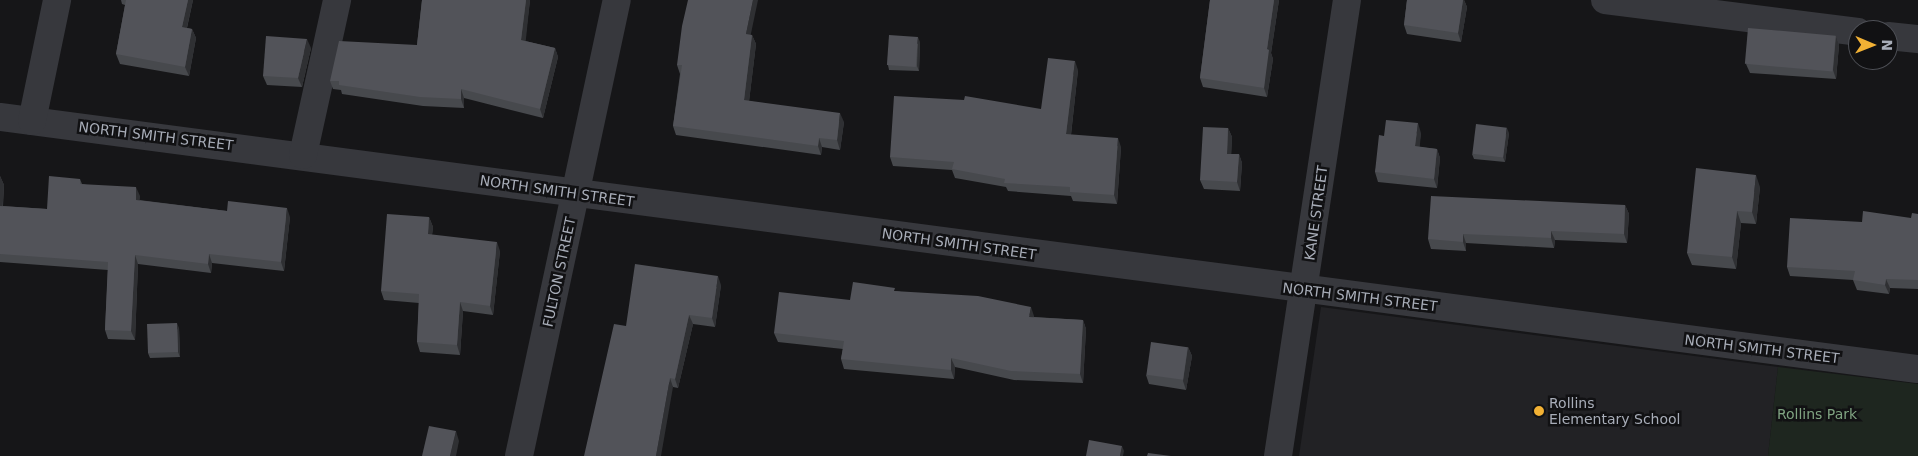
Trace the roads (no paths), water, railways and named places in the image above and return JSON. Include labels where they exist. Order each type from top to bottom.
[{"type":"street","points":[[32,121],[57,0]]},
{"type":"street","points":[[303,155],[337,0]]},
{"type":"street","name":"FULTON STREET","points":[[519,456],[617,0]]},
{"type":"street","name":"KANE STREET","points":[[1278,456],[1347,0]]},
{"type":"street","points":[[1605,0],[1848,31]]},
{"type":"street","points":[[1898,37],[1918,39]]},
{"type":"street","name":"NORTH SMITH STREET","points":[[0,117],[303,155],[576,194],[1918,369]]},
{"type":"place","name":"Rollins Elementary School","points":[[1539,411]]},
{"type":"park label","name":"Rollins Park","points":[[1817,414]]}]
